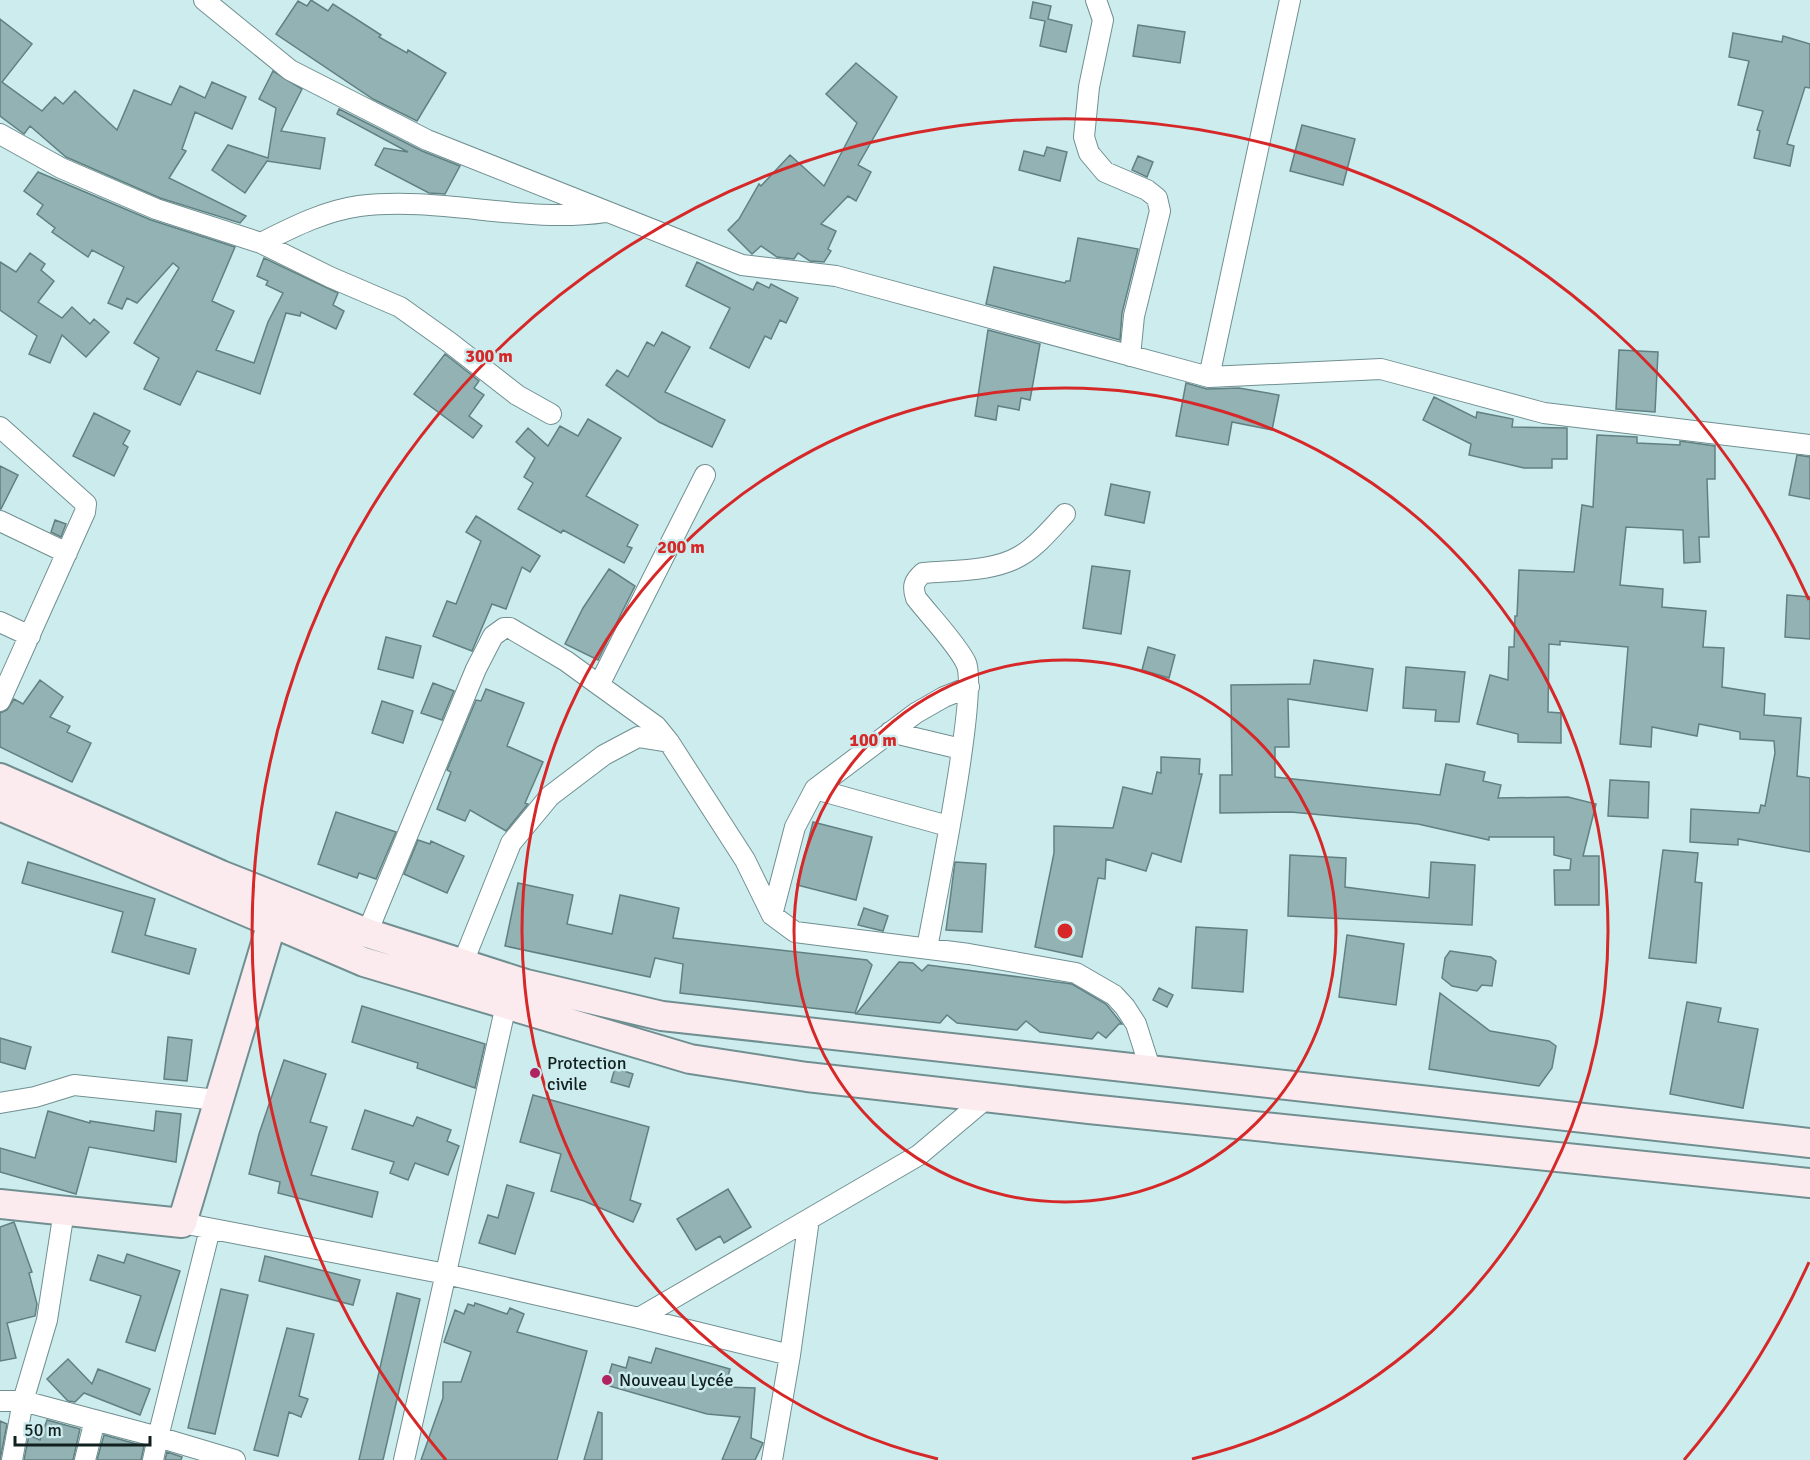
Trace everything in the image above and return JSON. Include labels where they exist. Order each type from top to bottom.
[{"type":"main road","points":[[0,778],[276,910],[364,962],[690,1059],[796,1075],[1089,1109],[1810,1183]]},
{"type":"main road","points":[[0,806],[276,910],[367,933],[526,984],[662,1016],[1810,1143]]},
{"type":"main road","points":[[0,1204],[182,1223],[276,910]]},
{"type":"street","points":[[204,0],[290,70],[427,140],[742,265],[836,276],[1209,377],[1380,369],[1544,413],[1810,446]]},
{"type":"street","points":[[1096,0],[1103,20],[1089,87],[1084,137],[1089,153],[1105,172],[1147,190],[1157,198],[1160,211],[1134,316],[1130,356]]},
{"type":"street","points":[[1209,377],[1290,0]]},
{"type":"street","points":[[0,134],[61,168],[156,209],[261,243],[330,277],[400,307],[517,395],[551,414]]},
{"type":"street","points":[[261,243],[314,217],[359,206],[444,205],[575,216],[607,212]]},
{"type":"street","points":[[0,427],[86,504],[85,512],[30,636],[6,669],[0,701]]},
{"type":"street","points":[[599,685],[705,476]]},
{"type":"street","points":[[927,948],[969,687],[966,663],[916,598],[913,588],[915,580],[923,573],[1002,564],[1020,556],[1065,514]]},
{"type":"street","points":[[0,521],[67,553]]},
{"type":"street","points":[[0,622],[30,636]]},
{"type":"street","points":[[367,933],[476,669],[493,636],[504,628],[510,628],[566,661],[656,726],[669,742],[745,860],[772,915],[795,932],[927,948],[1076,973],[1113,995],[1125,1007],[1136,1024],[1151,1071]]},
{"type":"street","points":[[772,915],[795,827],[815,789],[890,732],[944,697],[969,687]]},
{"type":"street","points":[[890,732],[961,748]]},
{"type":"street","points":[[462,965],[512,843],[550,796],[604,755],[638,737],[653,737],[669,742]]},
{"type":"street","points":[[815,789],[948,826]]},
{"type":"street","points":[[404,1460],[506,1005]]},
{"type":"street","points":[[0,1103],[35,1097],[74,1085],[219,1100]]},
{"type":"street","points":[[639,1318],[919,1155],[989,1096]]},
{"type":"street","points":[[12,1460],[23,1401],[47,1320],[64,1211]]},
{"type":"street","points":[[772,1460],[790,1355],[809,1219]]},
{"type":"street","points":[[182,1223],[446,1274],[790,1355]]},
{"type":"street","points":[[153,1460],[210,1229]]},
{"type":"street","points":[[0,1401],[23,1401],[235,1460]]},
{"type":"street","points":[[85,1460],[95,1420]]},
{"type":"building","points":[[311,0],[328,11],[333,4],[381,35],[379,37],[407,53],[408,50],[446,73],[417,121],[373,99],[276,34],[298,1],[307,6]]},
{"type":"building","points":[[1033,2],[1051,6],[1048,19],[1072,25],[1066,52],[1040,46],[1045,21],[1030,18]]},
{"type":"building","points":[[0,19],[32,44],[2,82],[42,111],[55,97],[63,104],[75,91],[117,130],[134,90],[171,105],[180,86],[205,98],[212,82],[246,97],[232,129],[195,112],[182,149],[186,151],[169,178],[246,216],[240,223],[160,198],[66,157],[30,126],[24,134],[0,116]]},
{"type":"building","points":[[1138,25],[1185,32],[1180,63],[1133,56]]},
{"type":"building","points":[[1733,33],[1782,42],[1783,36],[1810,44],[1810,88],[1805,87],[1787,144],[1794,146],[1790,166],[1754,158],[1760,131],[1757,130],[1763,111],[1738,105],[1749,61],[1729,57]]},
{"type":"building","points":[[856,63],[897,97],[858,165],[871,172],[856,201],[848,196],[821,224],[836,231],[828,249],[831,251],[824,262],[810,261],[798,253],[794,259],[777,257],[761,246],[752,254],[728,230],[739,219],[759,184],[761,186],[790,155],[824,186],[857,123],[826,94]]},
{"type":"building","points":[[273,71],[302,89],[281,131],[325,138],[320,169],[267,161],[245,193],[212,170],[228,145],[268,158],[276,108],[259,99]]},
{"type":"building","points":[[339,109],[422,151],[460,166],[445,194],[429,193],[375,165],[384,148],[408,152],[337,114]]},
{"type":"building","points":[[1302,125],[1355,139],[1343,185],[1290,171]]},
{"type":"building","points":[[1047,147],[1067,152],[1060,181],[1019,170],[1024,151],[1044,156]]},
{"type":"building","points":[[1138,156],[1153,162],[1147,177],[1132,170]]},
{"type":"building","points":[[38,172],[151,220],[235,247],[212,301],[234,311],[216,350],[254,363],[268,322],[283,293],[266,285],[268,281],[257,276],[264,258],[338,293],[333,305],[344,311],[336,329],[301,312],[300,316],[286,313],[260,394],[197,371],[180,405],[144,389],[159,358],[134,343],[179,268],[173,263],[137,303],[127,298],[122,309],[108,303],[124,267],[92,250],[88,257],[52,232],[55,228],[37,214],[43,205],[24,191]]},
{"type":"building","points":[[1078,238],[1138,249],[1122,313],[1120,340],[986,304],[994,267],[1065,283],[1070,281]]},
{"type":"building","points":[[30,253],[45,264],[41,270],[54,281],[38,302],[62,318],[72,307],[90,324],[94,319],[109,332],[86,357],[62,335],[50,363],[29,354],[37,336],[0,310],[0,262],[16,272]]},
{"type":"building","points":[[697,262],[753,290],[757,282],[769,288],[771,284],[798,298],[786,323],[780,320],[771,339],[765,336],[749,368],[710,348],[730,308],[686,286]]},
{"type":"building","points":[[988,330],[1040,344],[1030,400],[1021,398],[1019,410],[998,406],[996,420],[975,416]]},
{"type":"building","points":[[662,332],[690,347],[665,392],[725,420],[712,447],[659,422],[606,385],[617,370],[628,377],[647,342],[654,346]]},
{"type":"building","points":[[1619,350],[1658,352],[1655,412],[1616,409]]},
{"type":"building","points":[[445,354],[479,381],[474,388],[484,395],[469,416],[482,426],[473,438],[414,394]]},
{"type":"building","points":[[1186,383],[1207,389],[1239,388],[1279,395],[1272,430],[1232,422],[1228,445],[1176,436]]},
{"type":"building","points":[[1434,397],[1476,418],[1477,412],[1513,419],[1512,427],[1567,428],[1567,459],[1552,459],[1552,468],[1524,468],[1469,455],[1471,444],[1423,420]]},
{"type":"building","points":[[94,413],[130,431],[123,444],[128,447],[114,476],[73,456]]},
{"type":"building","points":[[588,419],[621,438],[586,496],[638,525],[627,546],[632,548],[624,563],[563,530],[561,533],[518,509],[533,483],[524,477],[535,458],[516,442],[528,428],[548,446],[560,426],[578,436]]},
{"type":"building","points":[[1597,435],[1637,437],[1637,443],[1680,445],[1680,441],[1715,446],[1715,479],[1707,479],[1709,537],[1699,537],[1700,562],[1684,563],[1683,530],[1626,527],[1620,585],[1663,589],[1662,607],[1706,611],[1703,647],[1724,648],[1722,687],[1765,694],[1764,715],[1801,718],[1797,776],[1810,778],[1810,852],[1738,839],[1738,845],[1690,842],[1691,809],[1759,813],[1761,805],[1765,806],[1775,753],[1774,741],[1740,739],[1740,732],[1699,724],[1697,736],[1652,727],[1651,747],[1620,744],[1628,647],[1560,641],[1560,645],[1549,644],[1548,712],[1561,713],[1561,743],[1518,742],[1518,734],[1477,724],[1490,675],[1508,680],[1509,647],[1514,647],[1519,570],[1574,572],[1582,505],[1593,507]]},
{"type":"building","points":[[1797,455],[1810,457],[1810,499],[1789,495]]},
{"type":"building","points":[[0,466],[18,475],[1,509],[0,509]]},
{"type":"building","points":[[1111,484],[1150,492],[1144,523],[1105,515]]},
{"type":"building","points":[[476,516],[540,556],[530,572],[522,567],[506,609],[492,604],[472,651],[433,636],[447,601],[456,604],[481,541],[466,532]]},
{"type":"building","points":[[55,520],[66,524],[61,537],[51,532]]},
{"type":"building","points":[[1092,566],[1130,571],[1121,634],[1083,628]]},
{"type":"building","points":[[609,569],[635,586],[598,660],[565,644],[583,608]]},
{"type":"building","points":[[1787,595],[1810,597],[1810,639],[1785,637]]},
{"type":"building","points":[[386,637],[421,646],[413,678],[378,669]]},
{"type":"building","points":[[1148,647],[1175,655],[1169,678],[1142,670]]},
{"type":"building","points":[[1314,660],[1373,669],[1367,711],[1288,699],[1289,747],[1275,747],[1275,777],[1440,795],[1446,764],[1485,772],[1483,781],[1501,785],[1498,798],[1568,797],[1596,804],[1583,856],[1599,856],[1599,905],[1555,905],[1554,870],[1570,870],[1571,859],[1554,855],[1554,837],[1489,837],[1489,840],[1418,824],[1291,812],[1220,813],[1220,775],[1232,775],[1231,685],[1310,684]]},
{"type":"building","points":[[1406,667],[1465,672],[1459,722],[1435,721],[1436,710],[1403,708]]},
{"type":"building","points":[[40,680],[63,697],[50,717],[70,726],[67,732],[91,743],[72,782],[0,747],[0,713],[7,710],[14,699],[23,704]]},
{"type":"building","points":[[433,683],[454,691],[442,720],[421,713]]},
{"type":"building","points":[[486,689],[524,703],[507,746],[543,762],[525,803],[528,804],[506,831],[470,810],[465,821],[437,809],[451,772],[447,770],[476,700],[481,701]]},
{"type":"building","points":[[382,701],[413,711],[403,743],[372,733]]},
{"type":"building","points":[[1161,757],[1200,759],[1199,774],[1202,774],[1181,862],[1152,853],[1146,871],[1106,859],[1105,879],[1098,878],[1082,957],[1035,947],[1054,853],[1054,826],[1113,828],[1123,787],[1152,794],[1157,772],[1161,773]]},
{"type":"building","points":[[1610,780],[1649,782],[1648,818],[1608,816]]},
{"type":"building","points":[[336,812],[396,832],[376,879],[359,873],[357,878],[318,864]]},
{"type":"building","points":[[813,822],[872,837],[856,900],[797,885]]},
{"type":"building","points":[[418,840],[430,844],[431,841],[464,856],[447,893],[404,874]]},
{"type":"building","points":[[1663,850],[1698,853],[1695,882],[1702,883],[1696,963],[1649,958]]},
{"type":"building","points":[[1290,855],[1346,858],[1345,887],[1429,898],[1431,862],[1475,865],[1472,925],[1288,916]]},
{"type":"building","points":[[28,862],[155,899],[145,935],[196,949],[189,974],[112,952],[123,912],[22,883]]},
{"type":"building","points":[[955,862],[986,864],[982,932],[946,930]]},
{"type":"building","points":[[518,883],[573,895],[567,924],[612,934],[620,895],[679,908],[673,938],[867,960],[872,965],[855,1013],[680,993],[683,964],[655,958],[650,977],[505,946]]},
{"type":"building","points":[[864,908],[888,916],[883,931],[858,925]]},
{"type":"building","points":[[1196,927],[1247,930],[1243,992],[1192,988]]},
{"type":"building","points":[[1347,935],[1404,944],[1396,1005],[1339,997]]},
{"type":"building","points":[[1450,951],[1491,957],[1496,961],[1492,986],[1482,985],[1477,991],[1452,986],[1442,978],[1445,958]]},
{"type":"building","points":[[899,962],[913,963],[922,971],[928,965],[1072,984],[1106,1004],[1122,1024],[1119,1024],[1106,1038],[1098,1032],[1092,1039],[1040,1032],[1026,1021],[1017,1030],[957,1023],[947,1015],[940,1023],[856,1014]]},
{"type":"building","points":[[1159,988],[1173,995],[1167,1007],[1153,1000]]},
{"type":"building","points":[[1440,993],[1490,1031],[1549,1041],[1556,1046],[1552,1068],[1539,1086],[1429,1069]]},
{"type":"building","points":[[1687,1002],[1721,1008],[1718,1022],[1758,1029],[1743,1108],[1670,1094]]},
{"type":"building","points":[[362,1006],[485,1044],[475,1088],[417,1068],[418,1063],[352,1042]]},
{"type":"building","points":[[168,1037],[192,1040],[187,1081],[164,1079]]},
{"type":"building","points":[[0,1038],[31,1047],[25,1069],[0,1062]]},
{"type":"building","points":[[284,1060],[326,1074],[310,1122],[327,1127],[311,1175],[378,1192],[372,1217],[278,1193],[280,1182],[249,1174],[259,1134]]},
{"type":"building","points":[[615,1068],[633,1074],[629,1087],[611,1082]]},
{"type":"building","points":[[533,1095],[649,1127],[630,1200],[641,1204],[633,1222],[584,1201],[551,1191],[561,1154],[520,1142]]},
{"type":"building","points":[[365,1110],[413,1126],[417,1117],[451,1130],[447,1141],[459,1146],[448,1175],[415,1163],[408,1180],[390,1173],[394,1162],[352,1149]]},
{"type":"building","points":[[48,1111],[90,1123],[90,1121],[154,1131],[156,1111],[181,1114],[176,1162],[89,1147],[76,1194],[0,1172],[0,1148],[35,1158]]},
{"type":"building","points":[[507,1185],[534,1193],[515,1254],[479,1243],[488,1215],[498,1218]]},
{"type":"building","points":[[728,1189],[751,1227],[724,1243],[720,1236],[696,1250],[677,1219]]},
{"type":"building","points":[[14,1222],[32,1272],[29,1273],[37,1304],[35,1316],[7,1323],[16,1358],[0,1361],[0,1227]]},
{"type":"building","points":[[127,1254],[180,1271],[155,1351],[126,1342],[141,1296],[90,1280],[98,1255],[124,1263]]},
{"type":"building","points":[[265,1256],[360,1280],[353,1305],[259,1281]]},
{"type":"building","points":[[221,1289],[248,1295],[215,1434],[188,1428]]},
{"type":"building","points":[[397,1293],[420,1299],[383,1460],[359,1460]]},
{"type":"building","points":[[475,1303],[507,1314],[510,1308],[524,1314],[517,1332],[587,1351],[557,1460],[421,1460],[443,1398],[443,1382],[461,1382],[471,1352],[444,1342],[455,1310],[464,1314],[468,1304],[474,1306]]},
{"type":"building","points":[[287,1328],[314,1334],[299,1396],[308,1399],[301,1417],[289,1412],[278,1456],[254,1450]]},
{"type":"building","points":[[656,1348],[730,1369],[725,1387],[755,1388],[751,1438],[763,1443],[755,1460],[722,1460],[740,1417],[707,1414],[606,1385],[612,1364],[626,1368],[629,1357],[651,1363]]},
{"type":"building","points":[[68,1359],[92,1384],[98,1369],[150,1389],[140,1415],[84,1393],[75,1402],[68,1401],[47,1379]]},
{"type":"building","points":[[598,1412],[602,1413],[602,1460],[584,1460]]},
{"type":"building","points":[[47,1420],[80,1429],[73,1460],[24,1460],[29,1435],[40,1440]]},
{"type":"building","points":[[0,1421],[7,1424],[0,1460]]},
{"type":"building","points":[[104,1435],[144,1446],[141,1460],[97,1460]]},
{"type":"building","points":[[167,1452],[182,1457],[181,1460],[165,1460]]},
{"type":"place","name":"Protection civile","points":[[535,1073]]},
{"type":"place","name":"Nouveau Lycée","points":[[607,1380]]}]
